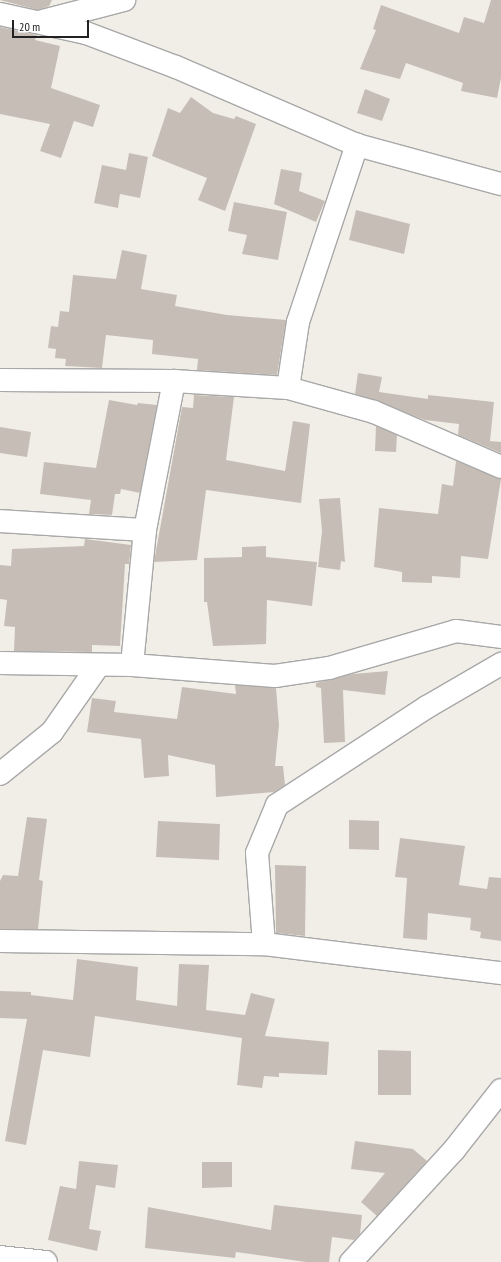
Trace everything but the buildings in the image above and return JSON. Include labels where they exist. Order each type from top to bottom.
[{"type":"street","points":[[42,22],[124,0]]},
{"type":"street","points":[[0,14],[42,22],[86,33],[176,67],[357,145],[501,184]]},
{"type":"street","points":[[288,388],[298,322],[357,145]]},
{"type":"street","points":[[0,380],[174,382],[288,388],[374,412],[501,467]]},
{"type":"street","points":[[132,665],[145,530],[174,382]]},
{"type":"street","points":[[0,521],[145,530]]},
{"type":"street","points":[[0,663],[98,666],[132,665],[275,676],[329,668],[456,631],[501,637]]},
{"type":"street","points":[[264,944],[258,853],[277,805],[427,707],[501,664]]},
{"type":"street","points":[[0,774],[52,732],[98,666]]},
{"type":"street","points":[[0,940],[264,944],[501,973]]},
{"type":"street","points":[[351,1262],[454,1150],[501,1090]]},
{"type":"street","points":[[0,1257],[46,1262]]}]
